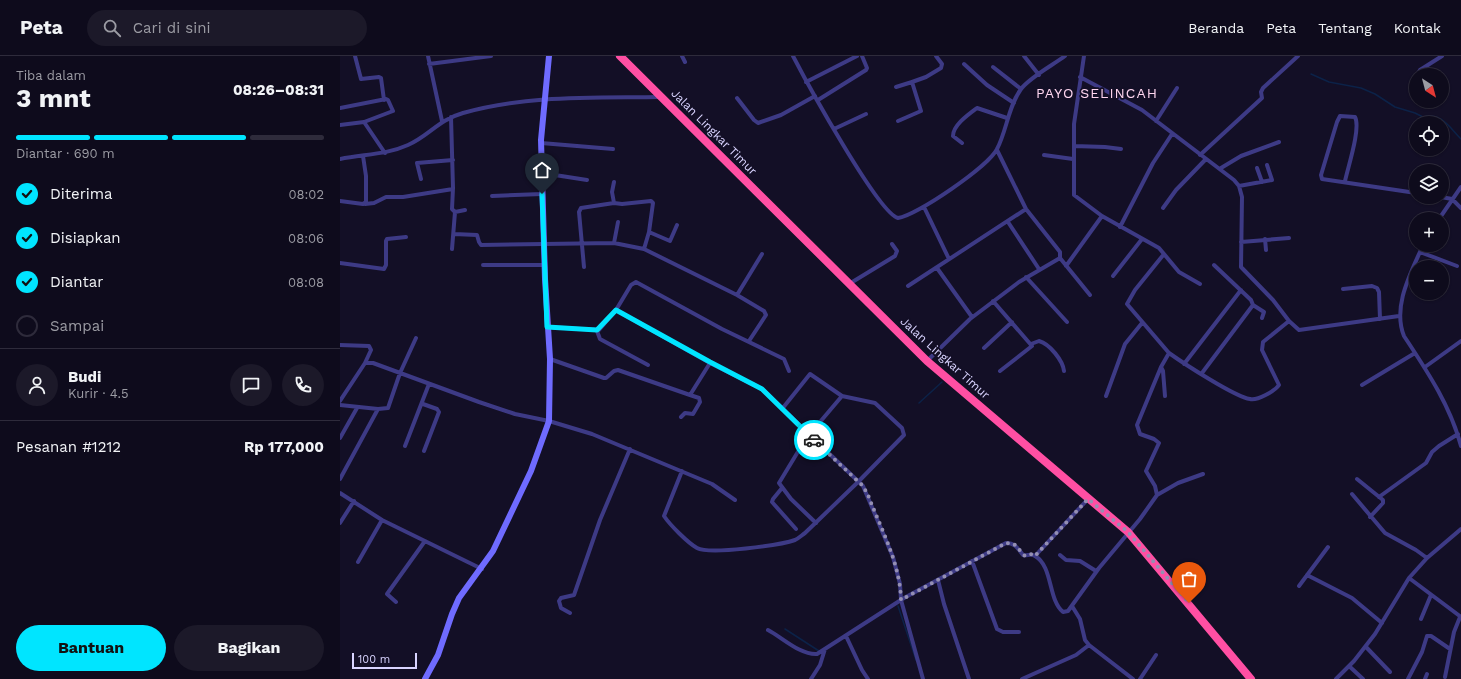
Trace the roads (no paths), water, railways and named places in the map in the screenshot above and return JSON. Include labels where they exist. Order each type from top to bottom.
[{"type":"highway","name":"Jalan Lingkar Timur","points":[[620,56],[927,361],[1128,532],[1251,679]]},
{"type":"street","points":[[355,56],[361,79],[381,78],[384,100]]},
{"type":"street","points":[[428,56],[442,121]]},
{"type":"street","points":[[429,64],[491,56]]},
{"type":"street","points":[[425,679],[438,655],[459,598],[482,569],[493,551],[532,471],[549,421],[550,358],[547,327],[541,143],[549,56]]},
{"type":"street","points":[[682,56],[685,62]]},
{"type":"street","points":[[792,56],[868,186],[892,216],[900,218],[924,207],[988,162],[997,150],[1007,118],[1021,89],[1039,74],[1065,56]]},
{"type":"street","points":[[806,82],[857,56]]},
{"type":"street","points":[[818,100],[866,70],[867,68],[862,56]]},
{"type":"street","points":[[896,87],[926,77],[941,68],[942,64],[936,56]]},
{"type":"street","points":[[1024,56],[1039,74]]},
{"type":"street","points":[[1084,56],[1074,124],[1074,195],[1102,216],[1159,248],[1178,272],[1200,284]]},
{"type":"street","points":[[1200,155],[1257,104],[1263,97],[1261,92],[1272,78],[1298,56]]},
{"type":"street","points":[[1423,68],[1442,56]]},
{"type":"street","points":[[964,64],[987,85],[1014,102]]},
{"type":"street","points":[[993,67],[1021,89]]},
{"type":"street","points":[[1080,77],[1126,101],[1156,121],[1200,155],[1221,168],[1239,186],[1242,197],[1241,267],[1273,300],[1296,329],[1299,330],[1399,316]]},
{"type":"street","points":[[898,121],[920,112],[922,109],[912,82]]},
{"type":"street","points":[[1156,121],[1177,88]]},
{"type":"street","points":[[737,98],[758,123],[781,115],[815,96]]},
{"type":"street","points":[[341,157],[385,153],[408,145],[442,121],[451,117],[486,108],[544,100],[662,97]]},
{"type":"street","points":[[340,108],[388,100],[393,112],[364,122],[340,125]]},
{"type":"street","points":[[962,143],[953,136],[953,132],[959,124],[977,108],[1007,118]]},
{"type":"street","points":[[834,129],[866,114]]},
{"type":"street","points":[[1345,181],[1357,121],[1355,117],[1344,115],[1339,117],[1321,175],[1323,180],[1345,181],[1409,192]]},
{"type":"street","points":[[451,117],[453,160],[452,209],[455,212],[452,249]]},
{"type":"street","points":[[364,122],[385,153]]},
{"type":"street","points":[[1120,227],[1153,163],[1172,134]]},
{"type":"street","points":[[1221,168],[1241,156],[1279,142]]},
{"type":"street","points":[[541,143],[613,149]]},
{"type":"street","points":[[1074,146],[1121,149]]},
{"type":"street","points":[[997,150],[1026,209],[1060,252],[1060,258],[1090,295]]},
{"type":"street","points":[[1044,155],[1073,159]]},
{"type":"street","points":[[363,156],[366,176],[365,204]]},
{"type":"street","points":[[1163,208],[1176,190],[1206,159]]},
{"type":"street","points":[[421,179],[417,163],[453,160]]},
{"type":"street","points":[[1239,186],[1272,180],[1268,165]]},
{"type":"street","points":[[1256,168],[1262,182]]},
{"type":"street","points":[[542,173],[586,180]]},
{"type":"street","points":[[614,182],[612,192],[614,203]]},
{"type":"street","points":[[1444,212],[1461,187]]},
{"type":"street","points":[[340,201],[365,204],[374,203],[386,197],[403,197],[453,189]]},
{"type":"street","points":[[492,196],[542,194]]},
{"type":"street","points":[[1449,198],[1452,199],[1461,208]]},
{"type":"street","points":[[584,267],[580,209],[614,203],[622,204],[651,202],[649,232],[644,249]]},
{"type":"street","points":[[924,207],[949,259]]},
{"type":"street","points":[[908,286],[1026,209]]},
{"type":"street","points":[[455,212],[465,210]]},
{"type":"street","points":[[1066,266],[1102,216]]},
{"type":"street","points":[[614,243],[618,222]]},
{"type":"street","points":[[1008,222],[1039,269]]},
{"type":"street","points":[[649,232],[670,241],[677,225]]},
{"type":"street","points":[[454,234],[477,235],[481,245],[614,243],[644,249],[737,295],[766,313],[749,341]]},
{"type":"street","points":[[340,263],[384,269],[386,265],[387,238],[406,237]]},
{"type":"street","points":[[1241,242],[1289,238]]},
{"type":"street","points":[[1113,276],[1142,239]]},
{"type":"street","points":[[1265,239],[1266,250]]},
{"type":"street","points":[[848,284],[895,256],[897,251],[892,244]]},
{"type":"street","points":[[1457,266],[1420,252],[1408,281],[1399,316],[1400,326],[1404,336],[1443,397],[1458,434],[1461,446]]},
{"type":"street","points":[[737,295],[762,254]]},
{"type":"street","points":[[1164,254],[1127,301],[1128,307],[1169,353],[1184,364],[1243,398],[1252,400],[1278,387],[1279,382],[1261,346],[1266,338],[1289,321]]},
{"type":"street","points":[[927,361],[972,317],[1026,277],[1060,258]]},
{"type":"street","points":[[482,265],[545,265]]},
{"type":"street","points":[[1214,265],[1251,300],[1253,305],[1264,312],[1262,318]]},
{"type":"street","points":[[937,268],[972,317]]},
{"type":"street","points":[[1026,277],[1067,322]]},
{"type":"street","points":[[547,327],[597,330],[616,310],[631,284],[636,282],[722,329],[784,359],[789,371]]},
{"type":"street","points":[[1343,289],[1372,286],[1377,288],[1379,292],[1380,319]]},
{"type":"street","points":[[1184,364],[1241,290]]},
{"type":"street","points":[[993,301],[1031,344]]},
{"type":"street","points":[[1202,373],[1253,305]]},
{"type":"street","points":[[616,310],[762,389],[858,482],[868,495],[893,557],[900,584],[901,600],[923,679]]},
{"type":"street","points":[[984,348],[1012,322]]},
{"type":"street","points":[[1106,396],[1125,344],[1142,323]]},
{"type":"street","points":[[597,330],[600,339],[648,365]]},
{"type":"street","points":[[340,405],[357,408],[388,408],[390,406],[400,373],[416,338]]},
{"type":"street","points":[[1000,371],[1031,347],[1031,344],[1039,341],[1045,344],[1061,361],[1064,371]]},
{"type":"street","points":[[1425,367],[1461,341]]},
{"type":"street","points":[[340,345],[369,346],[371,350],[365,363],[340,401]]},
{"type":"street","points":[[1157,495],[1146,471],[1158,443],[1154,439],[1140,434],[1137,425],[1161,367],[1169,353]]},
{"type":"street","points":[[1362,386],[1415,353]]},
{"type":"street","points":[[550,358],[604,378],[618,370],[699,398],[700,402],[693,414],[685,413],[681,417]]},
{"type":"street","points":[[690,395],[710,362]]},
{"type":"street","points":[[365,363],[373,363],[515,414],[549,421],[592,434],[712,484],[735,500]]},
{"type":"street","points":[[1161,367],[1163,371],[1165,396]]},
{"type":"street","points":[[682,471],[664,516],[698,549],[705,551],[782,544],[797,539],[816,523],[904,435],[902,428],[875,403],[842,396],[810,374],[782,410]]},
{"type":"street","points":[[405,446],[423,404],[429,384]]},
{"type":"street","points":[[809,435],[842,396]]},
{"type":"street","points":[[423,404],[437,409],[439,412],[424,451]]},
{"type":"street","points":[[340,438],[357,408]]},
{"type":"street","points":[[340,479],[378,409]]},
{"type":"street","points":[[1379,497],[1426,463],[1432,452],[1458,434]]},
{"type":"street","points":[[570,613],[561,608],[559,601],[561,598],[574,594],[598,527],[630,449]]},
{"type":"street","points":[[799,450],[779,482],[782,488],[816,523]]},
{"type":"street","points":[[768,630],[802,651],[811,654],[818,654],[901,600],[1006,543],[1014,544],[1025,556],[1032,554],[1035,556],[1046,571],[1060,609],[1066,612],[1072,606],[1096,571],[1157,495],[1178,483],[1203,474]]},
{"type":"street","points":[[1357,479],[1379,497],[1383,503],[1370,517]]},
{"type":"street","points":[[782,488],[772,502],[796,529]]},
{"type":"street","points":[[340,493],[382,520],[482,569]]},
{"type":"street","points":[[1352,494],[1385,534],[1416,550],[1427,558]]},
{"type":"street","points":[[1035,556],[1088,499]]},
{"type":"street","points":[[340,523],[354,501]]},
{"type":"street","points":[[358,562],[382,520]]},
{"type":"street","points":[[1336,679],[1366,646],[1382,623],[1409,578],[1427,558],[1461,529]]},
{"type":"street","points":[[396,602],[387,594],[425,541]]},
{"type":"street","points":[[1299,586],[1328,548]]},
{"type":"street","points":[[1060,555],[1066,560],[1080,561],[1096,571]]},
{"type":"street","points":[[972,561],[997,629],[1004,632],[1019,632]]},
{"type":"street","points":[[1307,575],[1352,598],[1382,623]]},
{"type":"street","points":[[1409,578],[1461,617],[1450,649],[1445,677]]},
{"type":"street","points":[[938,580],[944,604],[969,679]]},
{"type":"street","points":[[1422,618],[1430,595]]},
{"type":"street","points":[[1072,606],[1080,619],[1085,640],[1089,645],[1127,677],[1133,679]]},
{"type":"street","points":[[846,636],[862,670],[868,679]]},
{"type":"street","points":[[1408,679],[1422,652],[1427,636],[1431,636],[1450,649]]},
{"type":"street","points":[[1022,679],[1076,655],[1089,645]]},
{"type":"street","points":[[1366,646],[1390,672]]},
{"type":"street","points":[[810,679],[820,665],[825,649]]},
{"type":"street","points":[[1140,679],[1156,655]]},
{"type":"street","points":[[1349,666],[1363,679]]},
{"type":"street","points":[[1425,679],[1427,674]]},
{"type":"waterway","points":[[1311,74],[1329,82],[1361,88],[1375,94],[1395,107],[1423,117],[1430,116],[1440,119],[1449,125],[1461,139]]},
{"type":"waterway","points":[[919,403],[942,382]]},
{"type":"waterway","points":[[898,606],[916,660]]},
{"type":"waterway","points":[[785,629],[819,651]]},
{"type":"district","name":"PAYO SELINCAH","points":[[1097,93]]}]
